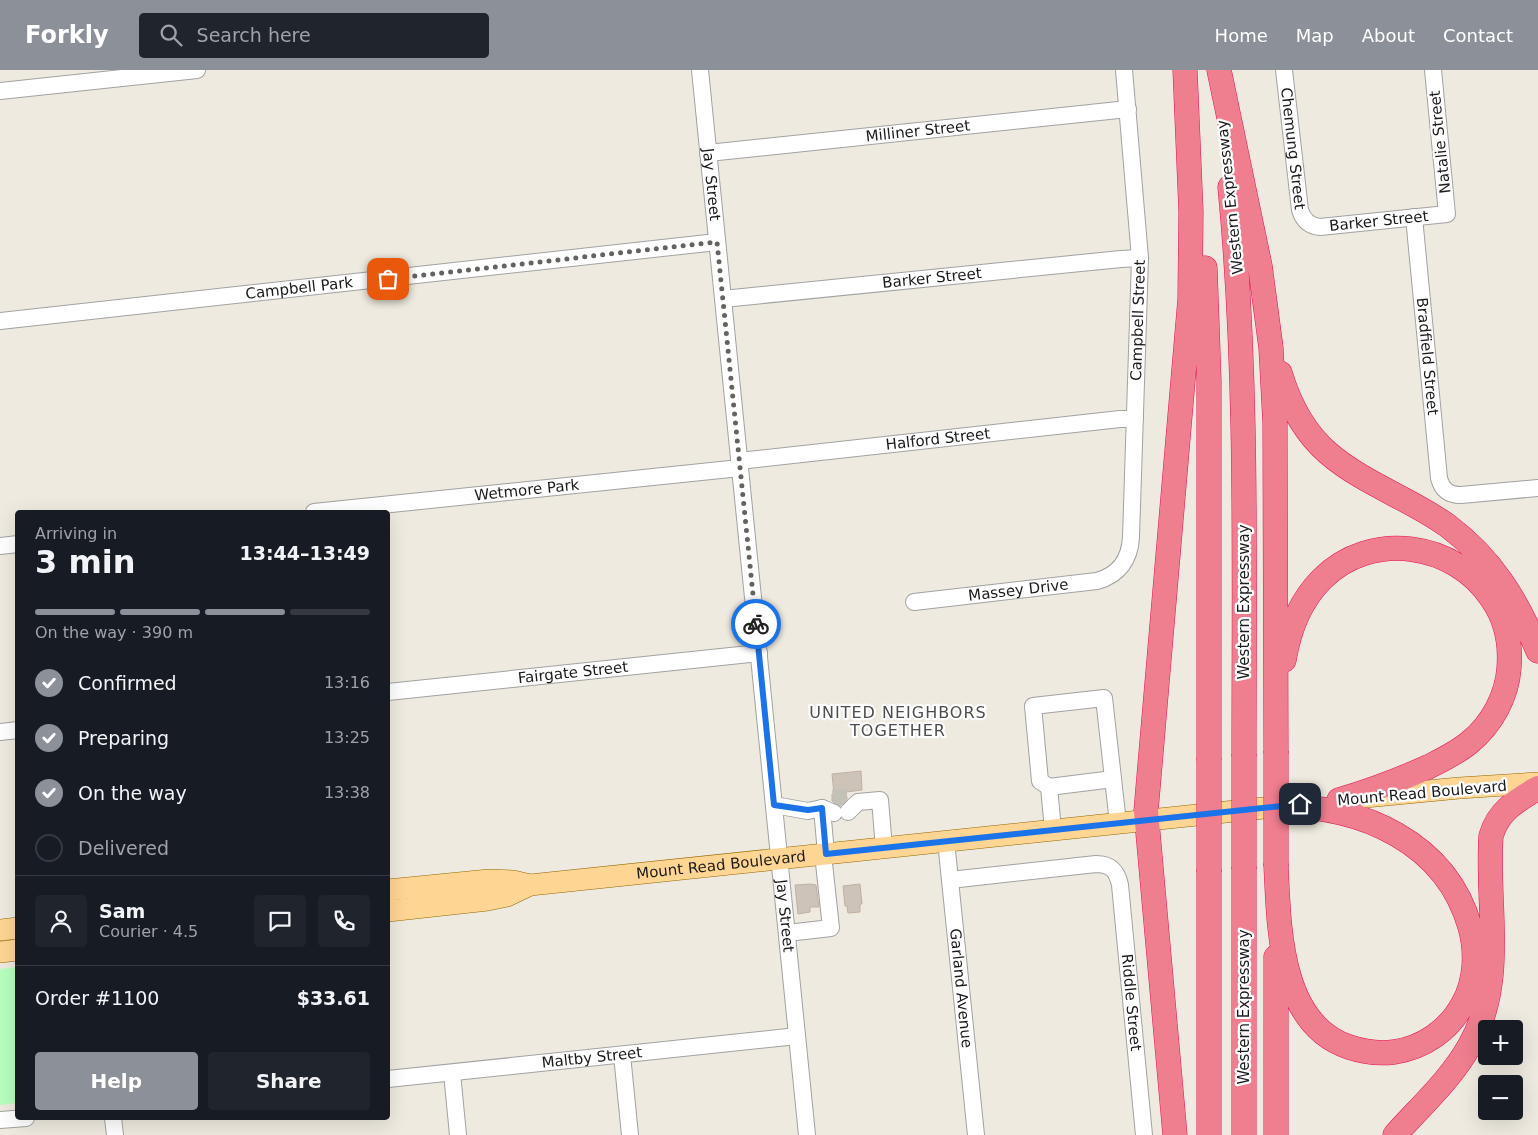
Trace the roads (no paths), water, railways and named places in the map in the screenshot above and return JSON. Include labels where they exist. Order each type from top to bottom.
[{"type":"highway","name":"Western Expressway","points":[[1186,70],[1201,194],[1208,334],[1209,1135]]},
{"type":"highway","points":[[1175,1135],[1146,820],[1146,802],[1186,360],[1191,285],[1191,203],[1186,70]]},
{"type":"highway","name":"Western Expressway","points":[[1217,70],[1232,203],[1244,422],[1244,1135]]},
{"type":"highway","points":[[1217,70],[1258,258],[1277,363],[1284,386],[1299,417],[1312,436],[1328,453],[1434,517],[1471,545],[1491,566],[1509,591],[1524,618],[1538,651]]},
{"type":"highway","points":[[1270,330],[1276,423],[1276,1135]]},
{"type":"highway","points":[[1276,751],[1281,685],[1288,640],[1302,606],[1314,588],[1333,569],[1354,557],[1389,548],[1409,548],[1429,552],[1446,558],[1464,569],[1488,593],[1499,612],[1507,633],[1510,656],[1509,670],[1502,698],[1496,711],[1479,734],[1454,754],[1397,780],[1339,800]]},
{"type":"highway","points":[[1395,1135],[1460,1061],[1481,1022],[1488,999],[1492,973],[1491,836],[1497,820],[1504,811],[1538,788]]},
{"type":"highway","points":[[1276,866],[1281,929],[1288,973],[1303,1010],[1320,1030],[1347,1046],[1366,1052],[1387,1053],[1420,1045],[1438,1034],[1449,1024],[1459,1012],[1469,991],[1474,970],[1474,956],[1472,934],[1466,914],[1456,892],[1441,869],[1412,844],[1372,823],[1306,806],[1280,806]]},
{"type":"main road","name":"Mount Read Boulevard","points":[[390,890],[489,880],[530,885],[1444,789],[1538,783]]},
{"type":"main road","name":"Mount Read Boulevard","points":[[390,911],[493,899],[517,892],[530,885]]},
{"type":"main road","points":[[0,930],[15,928]]},
{"type":"main road","points":[[0,952],[15,950]]},
{"type":"street","points":[[0,91],[197,70]]},
{"type":"street","name":"Jay Street","points":[[700,70],[807,1135]]},
{"type":"street","name":"Campbell Street","points":[[1120,569],[1126,560],[1131,544],[1140,258],[1124,70]]},
{"type":"street","name":"Chemung Street","points":[[1284,70],[1300,210],[1303,218],[1309,224]]},
{"type":"street","name":"Natalie Street","points":[[1433,70],[1447,214]]},
{"type":"street","name":"Milliner Street","points":[[708,153],[1128,109]]},
{"type":"street","name":"Barker Street","points":[[1309,224],[1324,226],[1447,214]]},
{"type":"street","name":"Bradfield Street","points":[[1414,217],[1439,478],[1442,486],[1448,492],[1462,495],[1538,488]]},
{"type":"street","name":"Campbell Park","points":[[0,322],[717,242]]},
{"type":"street","name":"Barker Street","points":[[723,299],[1140,258]]},
{"type":"street","name":"Halford Street","points":[[740,464],[1120,419],[1136,419]]},
{"type":"street","name":"Wetmore Park","points":[[332,510],[740,464]]},
{"type":"street","points":[[0,546],[15,544]]},
{"type":"street","name":"Massey Drive","points":[[914,602],[1090,583],[1107,578],[1120,569]]},
{"type":"street","name":"Fairgate Street","points":[[390,692],[759,653]]},
{"type":"street","points":[[1112,779],[1049,787],[1040,781],[1033,706],[1104,698],[1118,823]]},
{"type":"street","points":[[0,732],[15,730]]},
{"type":"street","points":[[1049,787],[1053,830]]},
{"type":"street","points":[[774,805],[808,810],[880,800],[884,848]]},
{"type":"street","points":[[787,932],[831,928],[825,854],[840,805]]},
{"type":"street","name":"Garland Avenue","points":[[946,841],[976,1135]]},
{"type":"street","name":"Riddle Street","points":[[950,880],[1096,864],[1106,865],[1118,876],[1144,1135]]},
{"type":"street","name":"Maltby Street","points":[[390,1079],[797,1036]]},
{"type":"street","points":[[622,1055],[630,1135]]},
{"type":"street","points":[[452,1072],[458,1135]]},
{"type":"street","points":[[0,1120],[15,1119]]},
{"type":"street","points":[[113,1120],[114,1135]]},
{"type":"tunnel","points":[[833,798],[847,796]]},
{"type":"district","name":"UNITED NEIGHBORS TOGETHER","points":[[898,721]]}]
